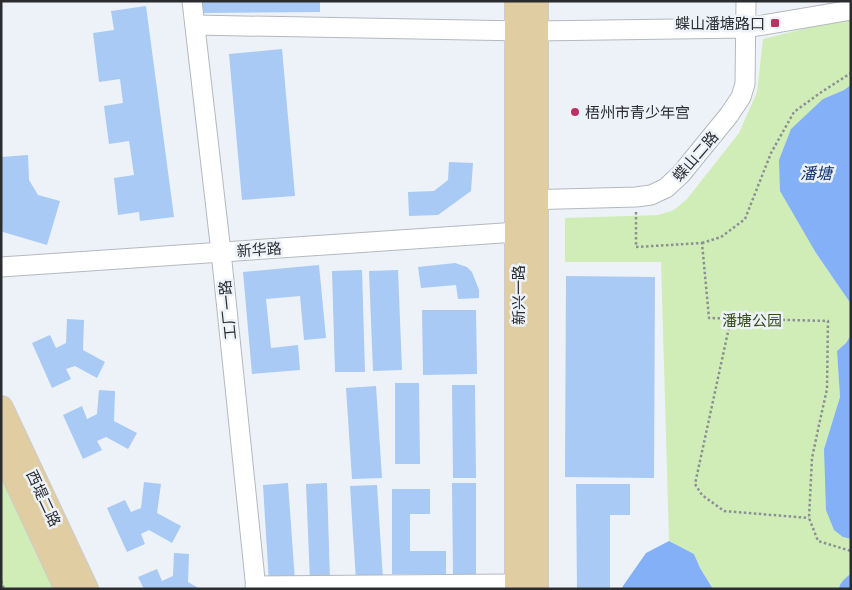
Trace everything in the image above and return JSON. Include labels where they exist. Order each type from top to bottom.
[{"type":"main road","name":"新兴一路","points":[[517,1],[527,31]]},
{"type":"main road","name":"新兴一路","points":[[524,587],[527,31],[536,1]]},
{"type":"main road","name":"西堤二路","points":[[1,408],[86,589]]},
{"type":"main road","name":"西堤二路","points":[[1,448],[68,589]]},
{"type":"street","name":"工厂一路","points":[[192,1],[221,252],[256,588]]},
{"type":"street","name":"蝶山二路","points":[[527,200],[636,197],[666,188],[682,174],[741,98],[745,84],[746,1]]},
{"type":"street","points":[[195,25],[527,31],[746,28],[851,10]]},
{"type":"street","name":"新华路","points":[[1,267],[527,231]]},
{"type":"street","points":[[256,588],[524,587]]},
{"type":"path","points":[[636,197],[636,247],[702,243],[721,237],[745,219],[771,153],[794,112],[851,73]]},
{"type":"path","points":[[702,243],[709,318],[828,322],[827,389],[812,458],[809,518],[818,541],[851,551]]},
{"type":"path","points":[[731,318],[695,484],[702,496],[724,511],[809,518]]},
{"type":"path","points":[[1,581],[4,589]]},
{"type":"green space","name":"潘塘公园","points":[[837,1],[851,1],[851,85],[823,99],[816,253],[851,304],[851,335],[846,343],[837,351],[840,397],[824,449],[843,537],[851,539],[851,574],[841,582],[839,589],[713,589],[694,554],[669,541],[661,262],[565,262],[565,218],[658,215],[674,210],[687,199],[739,133],[757,92],[763,39],[839,20]]},
{"type":"green space","points":[[1,448],[67,589],[4,589],[1,581]]},
{"type":"water","name":"潘塘","points":[[851,85],[851,304],[816,253],[780,191],[779,160],[791,129],[823,99]]},
{"type":"water","points":[[851,335],[851,539],[843,537],[834,530],[826,510],[824,449],[840,397],[837,351],[846,343]]},
{"type":"water","points":[[669,541],[694,554],[713,589],[622,589],[646,553]]},
{"type":"water","points":[[851,574],[851,589],[839,589],[841,582]]},
{"type":"building","points":[[202,1],[320,1],[320,12],[202,13]]},
{"type":"building","points":[[146,6],[174,217],[140,221],[139,212],[118,215],[114,178],[134,175],[129,141],[109,144],[104,106],[123,103],[120,79],[99,82],[93,33],[114,30],[111,11]]},
{"type":"building","points":[[282,49],[295,196],[242,200],[229,54]]},
{"type":"building","points":[[28,155],[29,180],[38,195],[60,201],[47,245],[3,232],[1,229],[1,157]]},
{"type":"building","points":[[449,162],[473,163],[471,191],[438,215],[409,216],[408,192],[434,191],[448,180]]},
{"type":"building","points":[[455,263],[467,267],[472,272],[479,290],[479,298],[458,299],[456,285],[421,288],[418,267]]},
{"type":"building","points":[[319,265],[326,338],[304,340],[300,296],[266,299],[271,348],[298,345],[300,370],[252,374],[243,272]]},
{"type":"building","points":[[362,270],[365,372],[335,372],[332,271]]},
{"type":"building","points":[[398,270],[402,370],[373,371],[369,271]]},
{"type":"building","points":[[566,276],[655,277],[654,478],[565,477]]},
{"type":"building","points":[[422,310],[476,310],[477,374],[423,375]]},
{"type":"building","points":[[67,319],[84,320],[83,350],[105,362],[97,378],[75,366],[66,369],[71,379],[52,388],[32,343],[50,335],[56,348],[66,343]]},
{"type":"building","points":[[395,383],[419,383],[420,464],[395,464]]},
{"type":"building","points":[[452,385],[475,385],[476,478],[453,478]]},
{"type":"building","points":[[376,386],[382,478],[352,479],[346,388]]},
{"type":"building","points":[[99,390],[115,391],[114,421],[137,433],[128,449],[106,437],[97,441],[102,450],[83,459],[63,415],[82,406],[87,419],[97,414]]},
{"type":"building","points":[[144,482],[161,484],[157,513],[181,526],[172,543],[149,530],[141,534],[145,544],[127,552],[107,508],[125,500],[131,512],[141,508]]},
{"type":"building","points":[[288,483],[295,581],[269,583],[263,485]]},
{"type":"building","points":[[327,483],[330,580],[310,581],[306,484]]},
{"type":"building","points":[[452,483],[476,483],[476,577],[453,577]]},
{"type":"building","points":[[576,484],[630,484],[630,515],[610,515],[610,589],[577,589]]},
{"type":"building","points":[[377,485],[383,580],[356,581],[350,486]]},
{"type":"building","points":[[392,489],[430,489],[430,514],[410,514],[410,551],[446,551],[446,574],[392,574]]},
{"type":"building","points":[[174,553],[189,554],[188,582],[200,589],[144,589],[138,577],[157,569],[162,581],[173,576]]},
{"type":"place","name":"蝶山潘塘路口","points":[[775,23]]},
{"type":"place","name":"梧州市青少年宫","points":[[575,112]]}]
